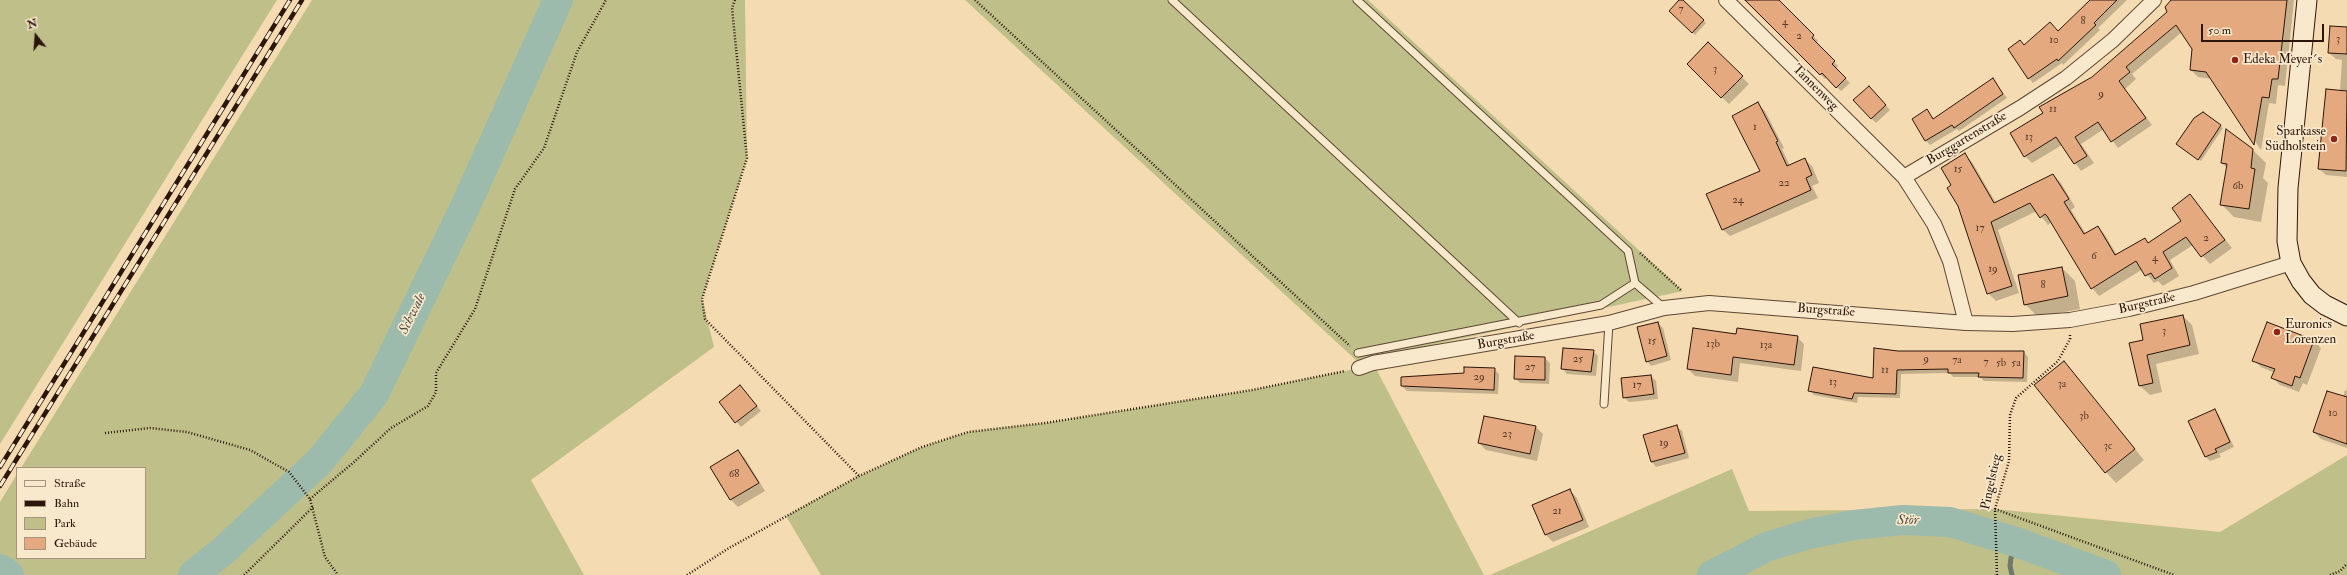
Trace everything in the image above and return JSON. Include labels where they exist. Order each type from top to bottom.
[{"type":"street","name":"Tannenweg","points":[[1726,0],[1904,177]]},
{"type":"street","name":"Burggartenstraße","points":[[1904,177],[2020,108],[2066,78],[2113,40],[2154,0]]},
{"type":"street","points":[[2308,0],[2288,188],[2287,241],[2291,263],[2300,281],[2312,295],[2325,305],[2347,316]]},
{"type":"street","points":[[1904,177],[1934,224],[1950,261],[1966,323]]},
{"type":"street","name":"Burgstraße","points":[[1359,368],[1373,363],[1609,323],[1664,308],[1709,303],[1966,323],[2013,324],[2070,320],[2129,309],[2194,293],[2291,263]]},
{"type":"lane","points":[[1172,0],[1519,323]]},
{"type":"lane","points":[[1357,0],[1628,251],[1634,283],[1664,308]]},
{"type":"lane","points":[[1358,353],[1519,323],[1601,305],[1634,283]]},
{"type":"lane","points":[[1604,404],[1609,323]]},
{"type":"path","points":[[310,499],[391,428],[428,406],[434,396],[436,392],[436,373],[475,309],[516,189],[544,148],[576,52],[606,0]]},
{"type":"path","points":[[734,0],[732,8],[747,158],[702,299],[706,319],[859,476]]},
{"type":"path","points":[[975,0],[1358,353]]},
{"type":"path","name":"Pingelstieg","points":[[1996,575],[1994,518],[1995,509],[2009,461],[2009,422],[2016,398],[2058,361],[2070,339],[2070,320]]},
{"type":"path","points":[[687,575],[729,548],[859,476],[922,447],[968,432],[1045,423],[1252,390],[1359,368]]},
{"type":"path","points":[[105,433],[150,428],[187,432],[250,450],[289,472],[305,490],[310,499],[325,557],[338,575]]},
{"type":"path","points":[[244,575],[313,507]]},
{"type":"path","points":[[1995,509],[2174,575]]},
{"type":"path","points":[[2330,575],[2340,571],[2347,564]]},
{"type":"green space","points":[[0,0],[277,0],[0,444]]},
{"type":"green space","points":[[312,0],[745,0],[747,158],[702,299],[714,347],[531,480],[584,575],[0,575],[0,502],[16,476],[16,559],[146,559],[146,467],[22,467]]},
{"type":"green space","points":[[965,0],[1368,0],[1683,291],[1357,361]]},
{"type":"green space","points":[[1373,363],[1484,575],[821,575],[786,516],[859,476],[922,447],[968,432],[1045,423],[1252,390],[1359,368]]},
{"type":"green space","points":[[2347,455],[2347,575],[1490,575],[1732,469],[1749,511],[1995,509],[2220,532]]},
{"type":"building","points":[[1679,0],[1683,0],[1704,20],[1692,33],[1669,11]]},
{"type":"building","points":[[1745,0],[1779,0],[1814,35],[1812,38],[1835,61],[1832,64],[1846,78],[1836,88],[1822,73],[1820,75]]},
{"type":"building","points":[[2090,0],[2117,0],[2094,23],[2096,25],[2058,61],[2057,59],[2028,79],[2008,49],[2020,40],[2024,45],[2050,22],[2058,31]]},
{"type":"building","points":[[2171,0],[2287,0],[2278,79],[2272,79],[2269,98],[2262,97],[2254,145],[2206,72],[2190,70],[2192,49],[2176,25],[2126,67],[2130,72],[2119,81],[2146,118],[2111,142],[2098,122],[2075,137],[2087,156],[2074,164],[2056,137],[2024,157],[2010,133],[2043,113],[2039,107],[2092,77],[2167,12],[2165,7]]},
{"type":"building","points":[[2330,26],[2347,27],[2347,54],[2328,53]]},
{"type":"building","points":[[1708,42],[1743,76],[1721,98],[1687,64]]},
{"type":"building","points":[[1993,78],[2003,94],[1954,128],[1952,125],[1925,141],[1912,119],[1927,109],[1933,119]]},
{"type":"building","points":[[1869,86],[1886,105],[1871,119],[1853,100]]},
{"type":"building","name":"Sparkasse Südholstein","points":[[2326,89],[2347,91],[2346,171],[2318,169]]},
{"type":"building","points":[[1758,102],[1778,141],[1776,142],[1787,166],[1805,158],[1812,175],[1806,178],[1811,190],[1722,230],[1706,194],[1760,171],[1732,116]]},
{"type":"building","points":[[2203,112],[2221,125],[2198,160],[2176,144],[2194,118]]},
{"type":"building","points":[[2226,129],[2253,149],[2251,168],[2255,169],[2249,209],[2220,205],[2227,164],[2221,163]]},
{"type":"building","points":[[1965,153],[1994,203],[2053,174],[2069,199],[2064,202],[2084,234],[2098,226],[2115,255],[2145,238],[2148,243],[2181,221],[2172,208],[2190,194],[2225,240],[2201,257],[2186,237],[2163,252],[2172,268],[2155,279],[2151,273],[2145,276],[2136,261],[2091,289],[2047,216],[2045,214],[2040,218],[2030,203],[1991,222],[2012,286],[1987,294],[1958,206],[1947,188],[1951,185],[1941,168]]},
{"type":"building","points":[[2062,267],[2068,296],[2024,305],[2018,275]]},
{"type":"building","points":[[2183,315],[2190,345],[2147,355],[2153,383],[2139,386],[2129,343],[2143,340],[2140,324]]},
{"type":"building","points":[[1658,322],[1667,356],[1646,362],[1637,327]]},
{"type":"building","points":[[2267,322],[2314,340],[2300,378],[2295,376],[2292,386],[2271,378],[2275,369],[2252,361]]},
{"type":"building","points":[[1693,328],[1736,334],[1737,328],[1798,336],[1794,365],[1733,357],[1731,375],[1687,369]]},
{"type":"building","points":[[1563,348],[1594,350],[1591,372],[1561,369]]},
{"type":"building","points":[[1874,348],[1898,351],[2024,351],[2023,378],[1978,377],[1979,373],[1948,373],[1948,369],[1897,370],[1896,394],[1854,393],[1852,399],[1808,391],[1813,367],[1873,378]]},
{"type":"building","points":[[1515,356],[1545,357],[1545,380],[1514,379]]},
{"type":"building","points":[[2064,361],[2135,449],[2105,473],[2034,385]]},
{"type":"building","points":[[1464,367],[1495,368],[1494,390],[1401,386],[1401,377],[1464,373]]},
{"type":"building","points":[[1651,375],[1654,394],[1623,398],[1621,378]]},
{"type":"building","points":[[740,385],[757,406],[735,423],[719,402]]},
{"type":"building","points":[[2327,391],[2347,397],[2347,444],[2313,432]]},
{"type":"building","points":[[2215,409],[2230,442],[2215,449],[2217,452],[2205,457],[2188,421]]},
{"type":"building","points":[[1484,416],[1536,426],[1530,454],[1478,443]]},
{"type":"building","points":[[1677,425],[1685,453],[1651,462],[1643,435]]},
{"type":"building","points":[[738,450],[759,483],[730,500],[710,467]]},
{"type":"building","points":[[1570,489],[1583,520],[1545,535],[1532,505]]},
{"type":"waterway","name":"Schwale","points":[[193,575],[223,551],[320,461],[374,394],[465,207],[558,0]]},
{"type":"waterway","name":"Stör","points":[[1712,575],[1766,547],[1809,534],[1854,525],[1903,520],[1950,522],[2016,542],[2106,575]]},
{"type":"waterway","points":[[2012,575],[2010,566],[2016,542]]},
{"type":"waterway","name":"Schwale","points":[[0,569],[9,575]]},
{"type":"railway","points":[[0,467],[290,0]]},
{"type":"railway","points":[[0,486],[302,0]]},
{"type":"place","name":"Edeka Meyer´s","points":[[2235,60]]},
{"type":"place","name":"Sparkasse Südholstein","points":[[2334,139]]},
{"type":"place","name":"Euronics Lorenzen","points":[[2277,332]]}]
